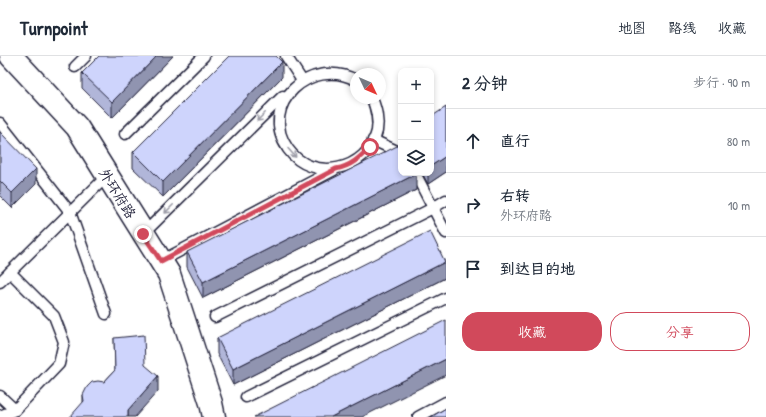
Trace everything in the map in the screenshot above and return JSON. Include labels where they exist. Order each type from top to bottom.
[{"type":"street","name":"外环府路","points":[[11,56],[77,127],[161,261],[168,274],[211,403],[214,417]]},
{"type":"lane","points":[[75,67],[86,56]]},
{"type":"lane","points":[[125,134],[204,56]]},
{"type":"lane","points":[[286,56],[301,79]]},
{"type":"lane","points":[[143,234],[301,79],[316,72],[333,71],[350,76]]},
{"type":"lane","points":[[289,90],[282,104],[279,120],[281,135],[288,149],[299,161],[314,168],[329,170],[344,167],[358,159],[370,147],[376,131],[378,114],[374,104]]},
{"type":"lane","points":[[0,123],[70,212],[106,314]]},
{"type":"lane","points":[[373,140],[398,152]]},
{"type":"lane","points":[[161,261],[336,169]]},
{"type":"lane","points":[[0,282],[107,176]]},
{"type":"lane","points":[[417,176],[446,233]]},
{"type":"lane","points":[[215,316],[433,208],[446,200]]},
{"type":"lane","points":[[0,416],[15,410],[59,364],[64,342],[54,316],[10,272]]},
{"type":"lane","points":[[246,397],[446,298]]},
{"type":"lane","points":[[0,396],[15,410]]},
{"type":"lane","points":[[418,417],[446,402]]},
{"type":"building","points":[[99,56],[157,56],[112,102],[82,73]]},
{"type":"building","points":[[229,56],[276,56],[282,62],[163,182],[133,152]]},
{"type":"building","points":[[446,107],[446,156],[434,164],[434,140],[434,115]]},
{"type":"building","points":[[0,132],[36,169],[12,193],[0,181]]},
{"type":"building","points":[[398,146],[398,176],[412,176],[203,282],[187,252]]},
{"type":"building","points":[[430,231],[445,262],[233,369],[217,338]]},
{"type":"building","points":[[446,320],[446,359],[331,417],[254,417]]},
{"type":"building","points":[[144,335],[145,365],[158,376],[128,410],[128,417],[70,417],[84,401],[83,395],[87,387],[92,382],[104,382],[115,370],[114,338]]},
{"type":"building","points":[[446,408],[446,417],[431,417]]},
{"type":"route","points":[[143,234],[161,261],[336,169],[344,167],[358,159],[370,147]]}]
